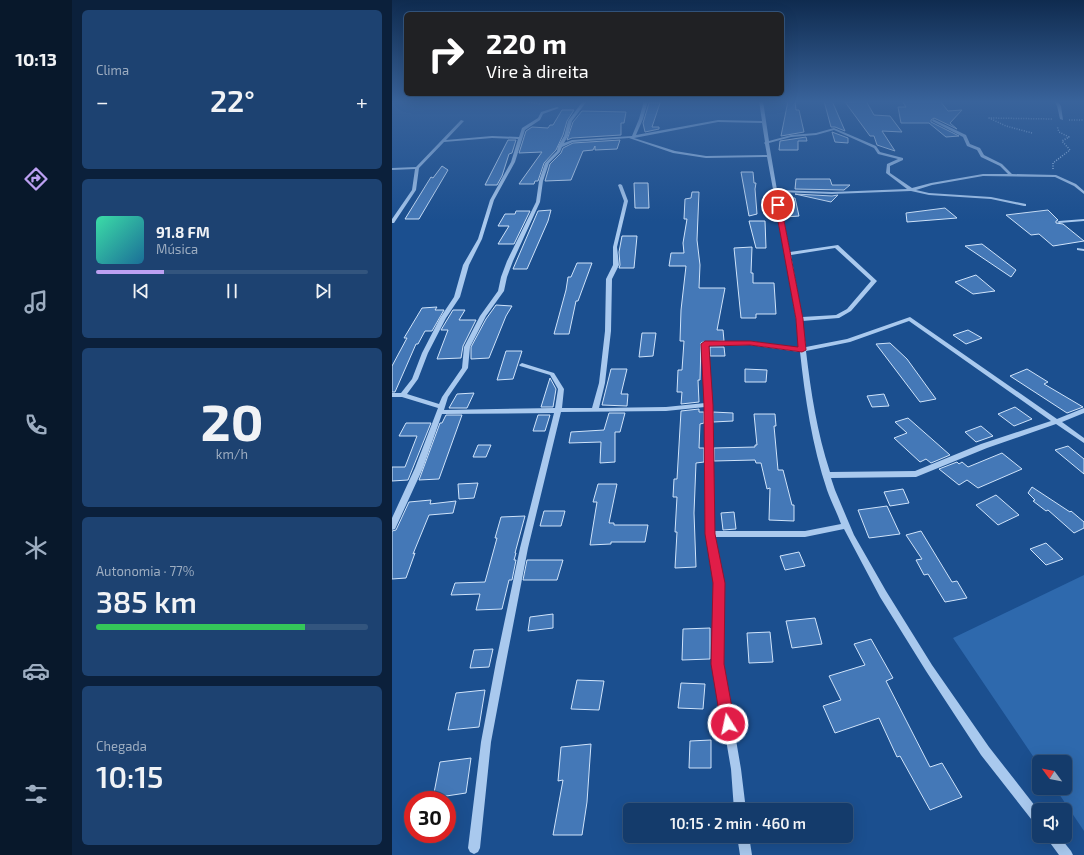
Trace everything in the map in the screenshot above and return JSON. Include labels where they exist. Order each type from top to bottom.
[{"type":"street","points":[[392,222],[414,190],[417,168],[443,141]]},
{"type":"street","points":[[403,395],[415,379],[443,318],[457,297],[466,265],[480,239],[492,200],[513,162],[519,141]]},
{"type":"street","points":[[392,527],[419,468],[445,397],[465,368],[467,347],[483,316],[501,291],[510,261],[538,202],[541,181],[547,163],[559,151],[563,141]]},
{"type":"street","points":[[560,146],[573,141]]},
{"type":"street","points":[[642,141],[674,152],[706,157],[768,156]]},
{"type":"street","points":[[774,141],[766,143],[768,156],[788,254],[799,319],[809,401],[819,449],[831,490],[846,526],[883,594],[929,668],[985,752],[1032,811]]},
{"type":"street","points":[[861,141],[875,147],[879,153],[902,159],[888,166],[888,174],[911,190],[929,194],[991,198],[1024,205]]},
{"type":"street","points":[[967,141],[968,145],[979,149],[982,156],[1001,165],[1012,176]]},
{"type":"street","points":[[392,169],[417,168]]},
{"type":"street","points":[[775,191],[832,193],[911,190],[931,184],[983,175],[1056,176],[1075,185],[1084,193]]},
{"type":"street","points":[[595,410],[602,383],[608,331],[609,279],[616,265],[616,247],[626,202],[620,186]]},
{"type":"street","points":[[1059,222],[1084,220]]},
{"type":"street","points":[[788,254],[836,246],[874,281],[849,310],[838,317],[799,319]]},
{"type":"street","points":[[739,803],[736,769],[718,664],[719,583],[710,534],[708,405],[705,344],[750,343],[802,350],[848,341],[910,319],[1084,441]]},
{"type":"street","points":[[474,848],[486,742],[501,662],[524,548],[558,411],[561,389],[552,374],[522,365]]},
{"type":"street","points":[[392,396],[403,395],[440,410],[558,411],[666,409],[708,405]]},
{"type":"street","points":[[827,475],[916,474],[984,446],[1056,422],[1084,410]]},
{"type":"street","points":[[710,534],[805,534],[846,526]]},
{"type":"street","points":[[744,843],[746,855]]},
{"type":"street","points":[[1058,843],[1067,855]]},
{"type":"path","points":[[1056,176],[1052,172],[1053,162],[1070,150],[1062,141]]},
{"type":"shaded area","points":[[1084,575],[1084,831],[1072,813],[1072,803],[1065,803],[1060,795],[1072,795],[1072,755],[1032,755],[953,638]]},
{"type":"building","points":[[508,141],[516,141],[512,153],[509,154],[502,176],[497,185],[485,185]]},
{"type":"building","points":[[523,141],[560,141],[556,150],[544,163],[538,181],[535,181],[534,184],[519,184],[542,152],[519,153]]},
{"type":"building","points":[[620,141],[617,149],[595,150],[595,146],[593,150],[583,151],[571,180],[545,181],[550,164],[561,153],[563,148],[573,143]]},
{"type":"building","points":[[780,141],[807,141],[807,141],[798,141],[798,150],[779,150]]},
{"type":"building","points":[[835,141],[848,141],[848,143]]},
{"type":"building","points":[[876,141],[888,141],[895,151],[877,145]]},
{"type":"building","points":[[442,166],[448,170],[419,219],[405,219],[431,177],[433,178]]},
{"type":"building","points":[[741,172],[753,172],[754,183],[756,183],[757,214],[749,216]]},
{"type":"building","points":[[796,179],[830,179],[832,185],[850,185],[844,190],[795,189]]},
{"type":"building","points":[[634,183],[648,183],[649,208],[635,208]]},
{"type":"building","points":[[692,192],[699,192],[697,240],[700,265],[699,288],[725,288],[717,330],[723,330],[724,341],[701,343],[700,380],[698,380],[699,402],[681,404],[682,392],[677,392],[678,370],[682,370],[684,341],[680,341],[681,310],[686,266],[669,266],[671,253],[684,253],[683,243],[687,219],[684,219],[685,199],[691,198]]},
{"type":"building","points":[[795,194],[832,196],[838,195],[831,202]]},
{"type":"building","points":[[785,198],[795,198],[799,216],[785,217]]},
{"type":"building","points":[[945,208],[957,218],[907,222],[906,213]]},
{"type":"building","points":[[551,210],[548,221],[527,269],[513,269],[538,211]]},
{"type":"building","points":[[1048,210],[1058,220],[1056,223],[1063,224],[1084,241],[1053,246],[1039,234],[1031,235],[1006,215]]},
{"type":"building","points":[[516,211],[530,211],[514,244],[498,244],[509,226],[498,226],[505,214],[515,214]]},
{"type":"building","points":[[749,221],[765,221],[766,248],[756,248]]},
{"type":"building","points":[[622,236],[637,236],[634,268],[619,268],[619,252]]},
{"type":"building","points":[[982,244],[1016,270],[1011,277],[965,246]]},
{"type":"building","points":[[752,247],[751,273],[753,273],[753,283],[774,283],[776,314],[756,314],[756,318],[741,318],[734,248]]},
{"type":"building","points":[[577,263],[592,263],[578,301],[576,301],[569,334],[554,334],[568,277],[571,277]]},
{"type":"building","points":[[976,275],[995,291],[973,294],[955,282]]},
{"type":"building","points":[[496,305],[512,306],[506,316],[489,358],[471,359],[471,347],[486,319]]},
{"type":"building","points":[[437,307],[435,310],[444,310],[432,331],[425,331],[418,344],[416,344],[395,392],[392,392],[392,366],[407,338],[404,338],[422,308]]},
{"type":"building","points":[[453,310],[465,310],[459,320],[476,320],[463,346],[461,358],[437,359],[448,330],[441,330]]},
{"type":"building","points":[[968,330],[982,338],[966,344],[953,335]]},
{"type":"building","points":[[642,333],[656,333],[653,356],[639,357]]},
{"type":"building","points":[[890,343],[907,359],[936,399],[920,402],[876,344]]},
{"type":"building","points":[[710,347],[724,347],[725,356],[710,356]]},
{"type":"building","points":[[506,351],[522,351],[513,379],[497,380]]},
{"type":"building","points":[[611,369],[627,369],[621,394],[628,394],[627,406],[602,405]]},
{"type":"building","points":[[745,369],[767,370],[766,382],[745,382]]},
{"type":"building","points":[[1027,369],[1048,382],[1044,384],[1083,407],[1067,413],[1010,376]]},
{"type":"building","points":[[550,378],[556,389],[553,407],[541,407]]},
{"type":"building","points":[[474,393],[467,408],[449,408],[457,394]]},
{"type":"building","points":[[884,394],[889,406],[872,407],[867,396]]},
{"type":"building","points":[[1015,407],[1032,419],[1014,426],[998,414]]},
{"type":"building","points":[[699,409],[699,412],[704,412],[704,423],[700,424],[699,448],[704,448],[704,462],[696,463],[694,513],[696,567],[675,568],[677,497],[673,497],[674,479],[677,479],[681,411]]},
{"type":"building","points":[[713,412],[733,413],[733,421],[713,422]]},
{"type":"building","points":[[609,413],[625,413],[620,432],[615,432],[615,462],[600,463],[601,442],[569,443],[571,432],[604,430]]},
{"type":"building","points":[[754,414],[775,414],[776,426],[774,426],[778,470],[783,470],[792,505],[794,505],[794,521],[769,520],[770,488],[767,489],[761,463],[756,463],[755,460],[714,461],[714,448],[755,447],[755,445],[757,445]]},
{"type":"building","points":[[446,415],[462,415],[439,479],[419,480],[440,423],[442,423]]},
{"type":"building","points":[[538,415],[550,415],[545,431],[533,431]]},
{"type":"building","points":[[908,418],[950,455],[931,463],[926,459],[920,462],[894,438],[907,433],[895,422]]},
{"type":"building","points":[[406,423],[431,423],[408,480],[392,481],[392,467],[405,467],[417,436],[399,436]]},
{"type":"building","points":[[981,426],[993,436],[976,442],[965,432]]},
{"type":"building","points":[[478,445],[491,445],[486,457],[473,457]]},
{"type":"building","points":[[1068,446],[1084,459],[1084,474],[1055,450]]},
{"type":"building","points":[[1002,453],[1022,469],[978,488],[967,480],[959,485],[939,469],[957,462],[959,464],[962,462],[968,467]]},
{"type":"building","points":[[478,483],[474,498],[459,499],[458,484]]},
{"type":"building","points":[[598,484],[617,484],[609,523],[614,523],[614,525],[648,525],[645,542],[611,542],[611,544],[590,545],[597,502],[593,502]]},
{"type":"building","points":[[1032,487],[1070,512],[1071,511],[1084,522],[1084,528],[1074,533],[1048,510],[1046,511],[1033,501],[1035,500],[1028,493]]},
{"type":"building","points":[[903,489],[909,503],[890,506],[884,492]]},
{"type":"building","points":[[996,495],[1019,515],[998,525],[976,505]]},
{"type":"building","points":[[431,500],[430,504],[456,501],[453,513],[429,515],[413,554],[415,553],[406,578],[392,579],[392,531],[396,530],[409,502]]},
{"type":"building","points":[[887,506],[900,534],[869,538],[858,510]]},
{"type":"building","points":[[544,511],[565,511],[561,526],[540,526]]},
{"type":"building","points":[[734,512],[736,529],[723,530],[721,513]]},
{"type":"building","points":[[525,516],[515,553],[514,560],[516,560],[512,580],[509,580],[502,609],[476,610],[480,594],[451,595],[455,583],[485,582],[501,517]]},
{"type":"building","points":[[921,531],[952,582],[957,581],[967,598],[945,602],[928,574],[924,575],[916,560],[922,559],[906,535]]},
{"type":"building","points":[[1046,543],[1063,559],[1046,565],[1030,549]]},
{"type":"building","points":[[799,552],[805,566],[785,570],[780,556]]},
{"type":"building","points":[[527,560],[563,560],[557,580],[523,580]]},
{"type":"building","points":[[553,614],[553,628],[528,631],[530,617]]},
{"type":"building","points":[[815,618],[822,644],[792,648],[786,621]]},
{"type":"building","points":[[710,628],[710,659],[682,660],[683,629]]},
{"type":"building","points":[[770,632],[773,662],[749,663],[747,633]]},
{"type":"building","points":[[871,639],[893,678],[886,681],[930,767],[942,763],[962,797],[930,810],[900,756],[897,757],[879,718],[835,733],[823,706],[841,700],[829,676],[865,665],[854,644]]},
{"type":"building","points":[[493,649],[489,667],[470,668],[474,650]]},
{"type":"building","points":[[577,680],[604,681],[599,710],[571,709]]},
{"type":"building","points":[[681,683],[705,684],[703,709],[678,708]]},
{"type":"building","points":[[485,690],[479,727],[448,730],[456,693]]},
{"type":"building","points":[[711,740],[711,768],[689,768],[690,741]]},
{"type":"building","points":[[591,744],[587,802],[582,835],[553,835],[563,780],[558,781],[561,747]]},
{"type":"building","points":[[471,758],[466,793],[456,795],[456,791],[434,791],[440,762]]},
{"type":"route","points":[[728,724],[718,664],[719,583],[710,534],[708,483],[708,405],[705,344],[750,343],[802,350],[799,319],[778,205]]}]
